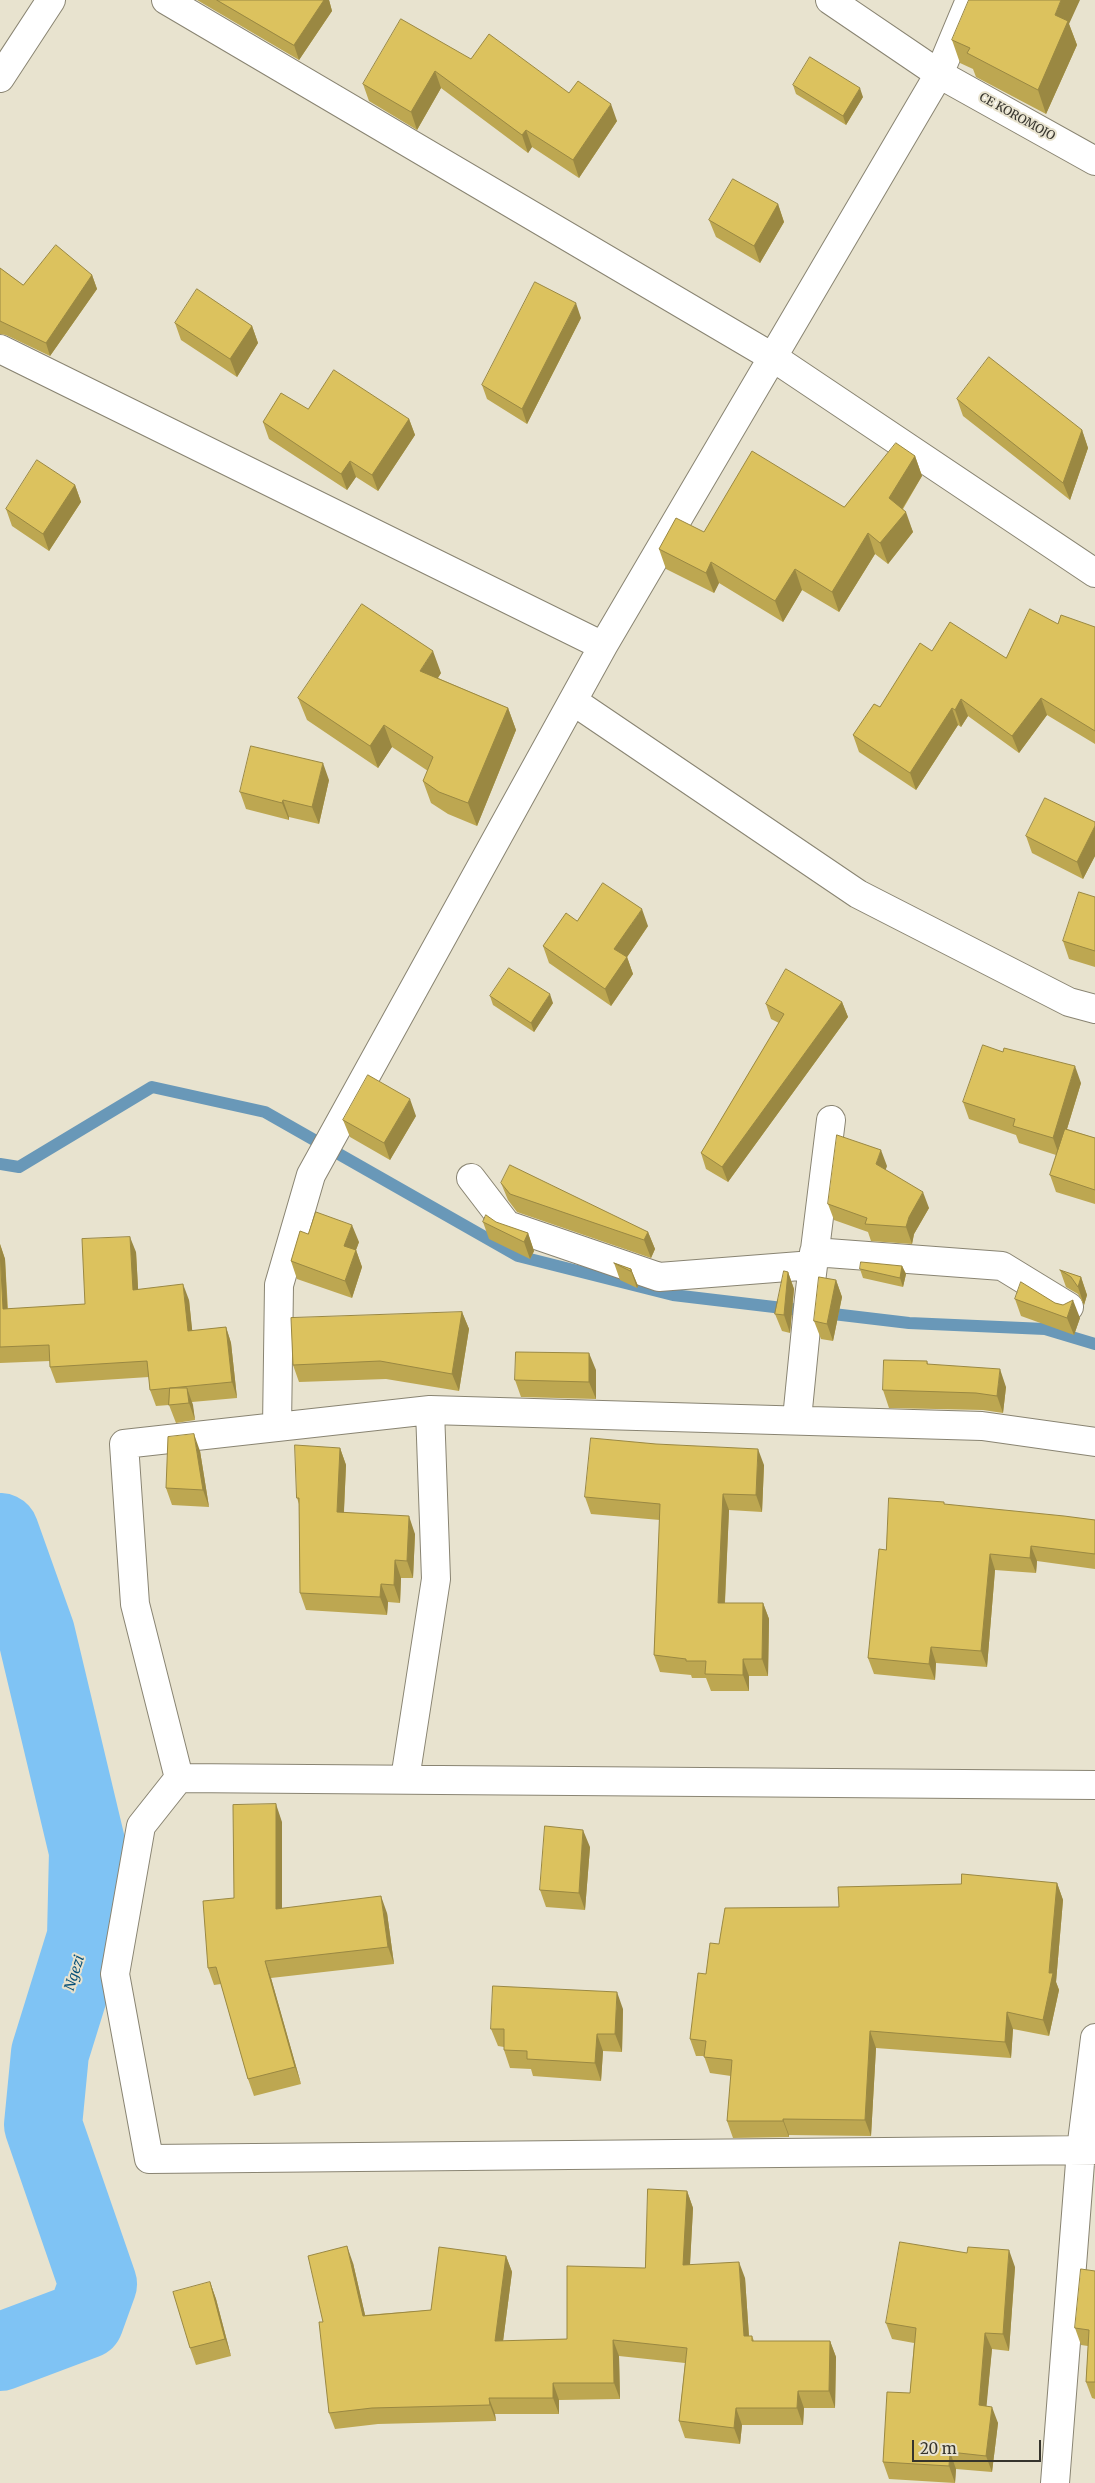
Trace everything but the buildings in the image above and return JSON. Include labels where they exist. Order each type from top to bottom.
[{"type":"street","points":[[0,78],[50,0]]},
{"type":"street","points":[[166,0],[774,358],[1095,573]]},
{"type":"street","name":"CE KOROMOJO","points":[[830,0],[940,74],[1095,161]]},
{"type":"street","points":[[277,1427],[279,1285],[311,1176],[603,646],[940,74],[970,0]]},
{"type":"street","points":[[0,349],[603,646]]},
{"type":"street","points":[[573,701],[858,894],[1069,1002],[1095,1009]]},
{"type":"street","points":[[797,1420],[809,1298],[831,1120]]},
{"type":"street","points":[[470,1178],[507,1225],[660,1277],[814,1259],[1002,1266],[1069,1307]]},
{"type":"street","points":[[405,1779],[436,1579],[430,1410]]},
{"type":"street","points":[[179,1778],[135,1604],[124,1444],[430,1410],[982,1426],[1095,1442]]},
{"type":"street","points":[[179,1778],[1095,1784]]},
{"type":"street","points":[[179,1778],[141,1826],[115,1974],[149,2159],[1088,2150]]},
{"type":"street","points":[[1055,2483],[1088,2150],[1095,2038]]},
{"type":"waterway","points":[[0,1164],[19,1167],[152,1087],[265,1112],[518,1256],[673,1295],[909,1323],[1045,1329],[1095,1344]]},
{"type":"waterway","name":"Ngezi","points":[[0,1532],[36,1633],[88,1851],[86,1937],[50,2053],[43,2125],[98,2284],[85,2320],[0,2352]]}]
